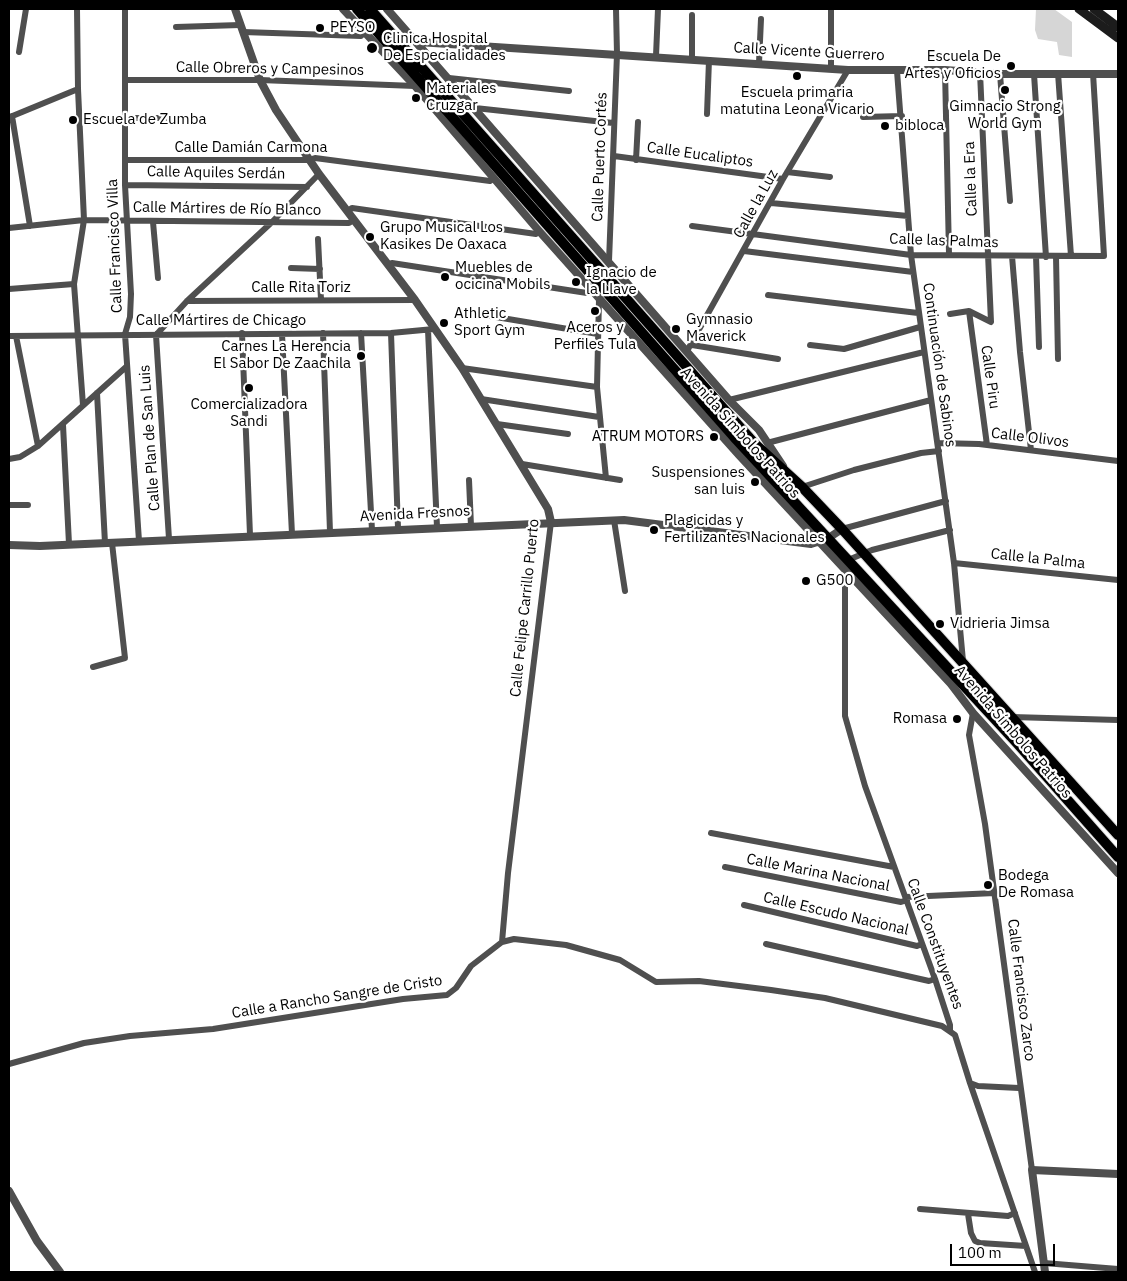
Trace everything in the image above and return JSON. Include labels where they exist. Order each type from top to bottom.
[{"type":"main road","name":"Avenida Símbolos Patrios","points":[[357,9],[824,540],[848,560],[1017,743],[1118,857]]},
{"type":"main road","name":"Avenida Símbolos Patrios","points":[[370,9],[755,444],[802,487],[842,529],[964,661],[1118,835]]},
{"type":"main road","points":[[1079,9],[1092,11],[1118,27]]},
{"type":"main road","points":[[1092,11],[1118,38]]},
{"type":"main road","points":[[734,437],[738,455]]},
{"type":"street","points":[[19,52],[26,9]]},
{"type":"street","points":[[77,9],[78,88],[84,220],[74,284],[82,405]]},
{"type":"street","name":"Calle Francisco Villa","points":[[125,9],[124,118],[130,317],[125,334],[139,540]]},
{"type":"street","name":"Calle Felipe Carrillo Puerto","points":[[235,9],[260,80],[276,110],[319,174],[415,300],[431,329],[462,368],[548,509],[551,522],[508,873],[502,942]]},
{"type":"street","name":"Avenida Símbolos Patrios","points":[[343,9],[415,86],[493,179],[738,455],[824,540],[852,575],[951,684],[973,713],[1118,873]]},
{"type":"street","name":"Avenida Símbolos Patrios","points":[[387,9],[609,261],[689,348],[729,400],[759,430],[791,478]]},
{"type":"street","name":"Calle Puerto Cortés","points":[[609,261],[617,54],[616,9]]},
{"type":"street","points":[[656,56],[658,9]]},
{"type":"street","points":[[830,68],[831,9]]},
{"type":"street","points":[[692,15],[692,59]]},
{"type":"street","points":[[759,63],[760,19]]},
{"type":"street","points":[[176,27],[241,28],[361,36],[364,33]]},
{"type":"street","name":"Calle Vicente Guerrero","points":[[418,42],[848,70],[945,70],[1000,74],[1118,74]]},
{"type":"street","points":[[707,114],[709,60]]},
{"type":"street","name":"Calle la Luz","points":[[689,348],[787,172],[848,70]]},
{"type":"street","points":[[945,70],[949,254]]},
{"type":"street","name":"Continuación de Sabinos","points":[[897,71],[902,116],[911,255],[950,530],[964,661]]},
{"type":"street","name":"Calle la Era","points":[[969,312],[990,322],[980,72]]},
{"type":"street","points":[[1058,73],[1071,256]]},
{"type":"street","name":"Calle las Palmas","points":[[692,226],[911,255],[1104,256],[1093,73]]},
{"type":"street","points":[[1000,74],[1010,201]]},
{"type":"street","points":[[1034,74],[1046,257]]},
{"type":"street","points":[[449,78],[569,91]]},
{"type":"street","name":"Calle Obreros y Campesinos","points":[[125,80],[260,80],[415,86]]},
{"type":"street","points":[[30,226],[10,117],[78,88]]},
{"type":"street","points":[[475,108],[613,124]]},
{"type":"street","points":[[863,117],[902,116]]},
{"type":"street","points":[[124,118],[170,118]]},
{"type":"street","points":[[636,160],[638,122]]},
{"type":"street","name":"Calle Eucaliptos","points":[[614,156],[783,179]]},
{"type":"street","name":"Calle Damián Carmona","points":[[126,160],[309,160],[315,158],[490,181],[493,179]]},
{"type":"street","points":[[787,172],[830,177]]},
{"type":"street","points":[[156,335],[187,301],[272,222],[319,174]]},
{"type":"street","name":"Calle Aquiles Serdán","points":[[126,184],[307,187]]},
{"type":"street","points":[[771,203],[908,216]]},
{"type":"street","points":[[348,211],[352,208],[536,234],[539,231]]},
{"type":"street","name":"Calle Mártires de Río Blanco","points":[[9,228],[84,220],[349,223],[354,220]]},
{"type":"street","points":[[153,222],[158,278]]},
{"type":"street","points":[[318,239],[321,300]]},
{"type":"street","points":[[744,251],[913,272]]},
{"type":"street","points":[[1012,256],[1020,352],[1032,450]]},
{"type":"street","points":[[1036,256],[1039,347]]},
{"type":"street","points":[[1056,256],[1058,359]]},
{"type":"street","points":[[388,265],[392,263],[588,293],[591,290]]},
{"type":"street","points":[[291,268],[320,269]]},
{"type":"street","points":[[9,289],[74,284]]},
{"type":"street","points":[[768,295],[918,313]]},
{"type":"street","name":"Calle Rita Toriz","points":[[187,301],[415,300]]},
{"type":"street","points":[[600,300],[597,387],[606,478]]},
{"type":"street","points":[[950,314],[969,312]]},
{"type":"street","name":"Calle Piru","points":[[969,312],[987,445]]},
{"type":"street","points":[[478,314],[598,334]]},
{"type":"street","points":[[810,345],[844,349],[920,327]]},
{"type":"street","points":[[431,329],[437,527]]},
{"type":"street","name":"Calle Mártires de Chicago","points":[[12,336],[391,333],[431,329]]},
{"type":"street","points":[[242,333],[250,535]]},
{"type":"street","points":[[323,333],[330,532]]},
{"type":"street","points":[[361,333],[372,530]]},
{"type":"street","points":[[391,333],[398,528]]},
{"type":"street","points":[[282,334],[292,534]]},
{"type":"street","name":"Calle Plan de San Luis","points":[[156,335],[169,539]]},
{"type":"street","points":[[12,336],[38,446]]},
{"type":"street","points":[[689,348],[778,359]]},
{"type":"street","points":[[729,400],[924,352]]},
{"type":"street","points":[[9,459],[20,457],[38,446],[126,367]]},
{"type":"street","points":[[462,368],[597,387]]},
{"type":"street","points":[[93,667],[126,658],[108,543],[97,393]]},
{"type":"street","points":[[481,399],[599,417]]},
{"type":"street","points":[[767,443],[931,400]]},
{"type":"street","points":[[497,424],[568,434]]},
{"type":"street","points":[[63,425],[69,544]]},
{"type":"street","name":"Calle Olivos","points":[[938,443],[987,445],[1118,461]]},
{"type":"street","points":[[802,487],[854,470],[921,453],[939,451]]},
{"type":"street","points":[[522,464],[620,480]]},
{"type":"street","points":[[469,480],[471,526]]},
{"type":"street","points":[[824,540],[842,529],[946,501]]},
{"type":"street","points":[[9,505],[28,505]]},
{"type":"street","points":[[614,520],[626,591]]},
{"type":"street","name":"Avenida Fresnos","points":[[9,545],[108,543],[398,528],[614,520],[803,544],[824,540]]},
{"type":"street","points":[[848,560],[864,553],[950,530]]},
{"type":"street","name":"Calle la Palma","points":[[954,563],[1118,580]]},
{"type":"street","name":"Calle Constituyentes","points":[[852,575],[846,585],[845,716],[865,786],[935,980],[950,1030]]},
{"type":"street","name":"Calle Francisco Zarco","points":[[973,713],[969,735],[985,824],[1045,1272]]},
{"type":"street","points":[[1012,717],[1118,720]]},
{"type":"street","points":[[711,833],[894,867]]},
{"type":"street","name":"Calle Marina Nacional","points":[[725,868],[900,902],[906,898],[994,893]]},
{"type":"street","name":"Calle Escudo Nacional","points":[[744,905],[916,946],[922,944]]},
{"type":"street","points":[[502,942],[514,939],[566,945],[620,960],[656,982],[699,981],[825,998],[942,1026],[950,1030],[955,1036],[1035,1272]]},
{"type":"street","name":"Calle a Rancho Sangre de Cristo","points":[[9,1064],[84,1043],[213,1029],[403,998],[447,995],[456,988],[471,966],[502,942]]},
{"type":"street","points":[[766,944],[929,981],[935,980]]},
{"type":"street","points":[[970,1083],[978,1086],[1019,1088]]},
{"type":"street","points":[[1032,1170],[1118,1174]]},
{"type":"street","points":[[9,1191],[37,1240],[60,1272]]},
{"type":"street","points":[[920,1209],[1008,1216],[1015,1213]]},
{"type":"street","points":[[968,1214],[971,1233],[975,1241],[980,1243],[1026,1246]]},
{"type":"street","points":[[1044,1263],[1118,1269]]},
{"type":"shaded area","points":[[1036,9],[1054,9],[1072,22],[1072,57],[1059,55],[1057,42],[1038,39],[1035,30]]},
{"type":"place","name":"PEYSO","points":[[320,28]]},
{"type":"place","name":"Clinica Hospital De Especialidades","points":[[372,48]]},
{"type":"place","name":"Escuela De Artes y Oficios","points":[[1011,66]]},
{"type":"place","name":"Escuela primaria matutina Leona Vicario","points":[[797,76]]},
{"type":"place","name":"Gimnacio Strong World Gym","points":[[1005,90]]},
{"type":"place","name":"Materiales Cruzgar","points":[[416,98]]},
{"type":"place","name":"Escuela de Zumba","points":[[73,120]]},
{"type":"place","name":"bibloca","points":[[885,126]]},
{"type":"place","name":"Grupo Musical Los Kasikes De Oaxaca","points":[[370,237]]},
{"type":"place","name":"Muebles de ocicina Mobils","points":[[445,277]]},
{"type":"place","name":"Ignacio de la Llave","points":[[576,282]]},
{"type":"place","name":"Aceros y Perfiles Tula","points":[[595,311]]},
{"type":"place","name":"Athletic Sport Gym","points":[[444,323]]},
{"type":"place","name":"Gymnasio Maverick","points":[[676,329]]},
{"type":"place","name":"Carnes La Herencia El Sabor De Zaachila","points":[[361,356]]},
{"type":"place","name":"Comercializadora Sandi","points":[[249,388]]},
{"type":"place","name":"ATRUM MOTORS","points":[[714,437]]},
{"type":"place","name":"Suspensiones san luis","points":[[755,482]]},
{"type":"place","name":"Plagicidas y Fertilizantes Nacionales","points":[[654,530]]},
{"type":"place","name":"G500","points":[[806,581]]},
{"type":"place","name":"Vidrieria Jimsa","points":[[940,624]]},
{"type":"place","name":"Romasa","points":[[957,719]]},
{"type":"place","name":"Bodega De Romasa","points":[[988,885]]}]
